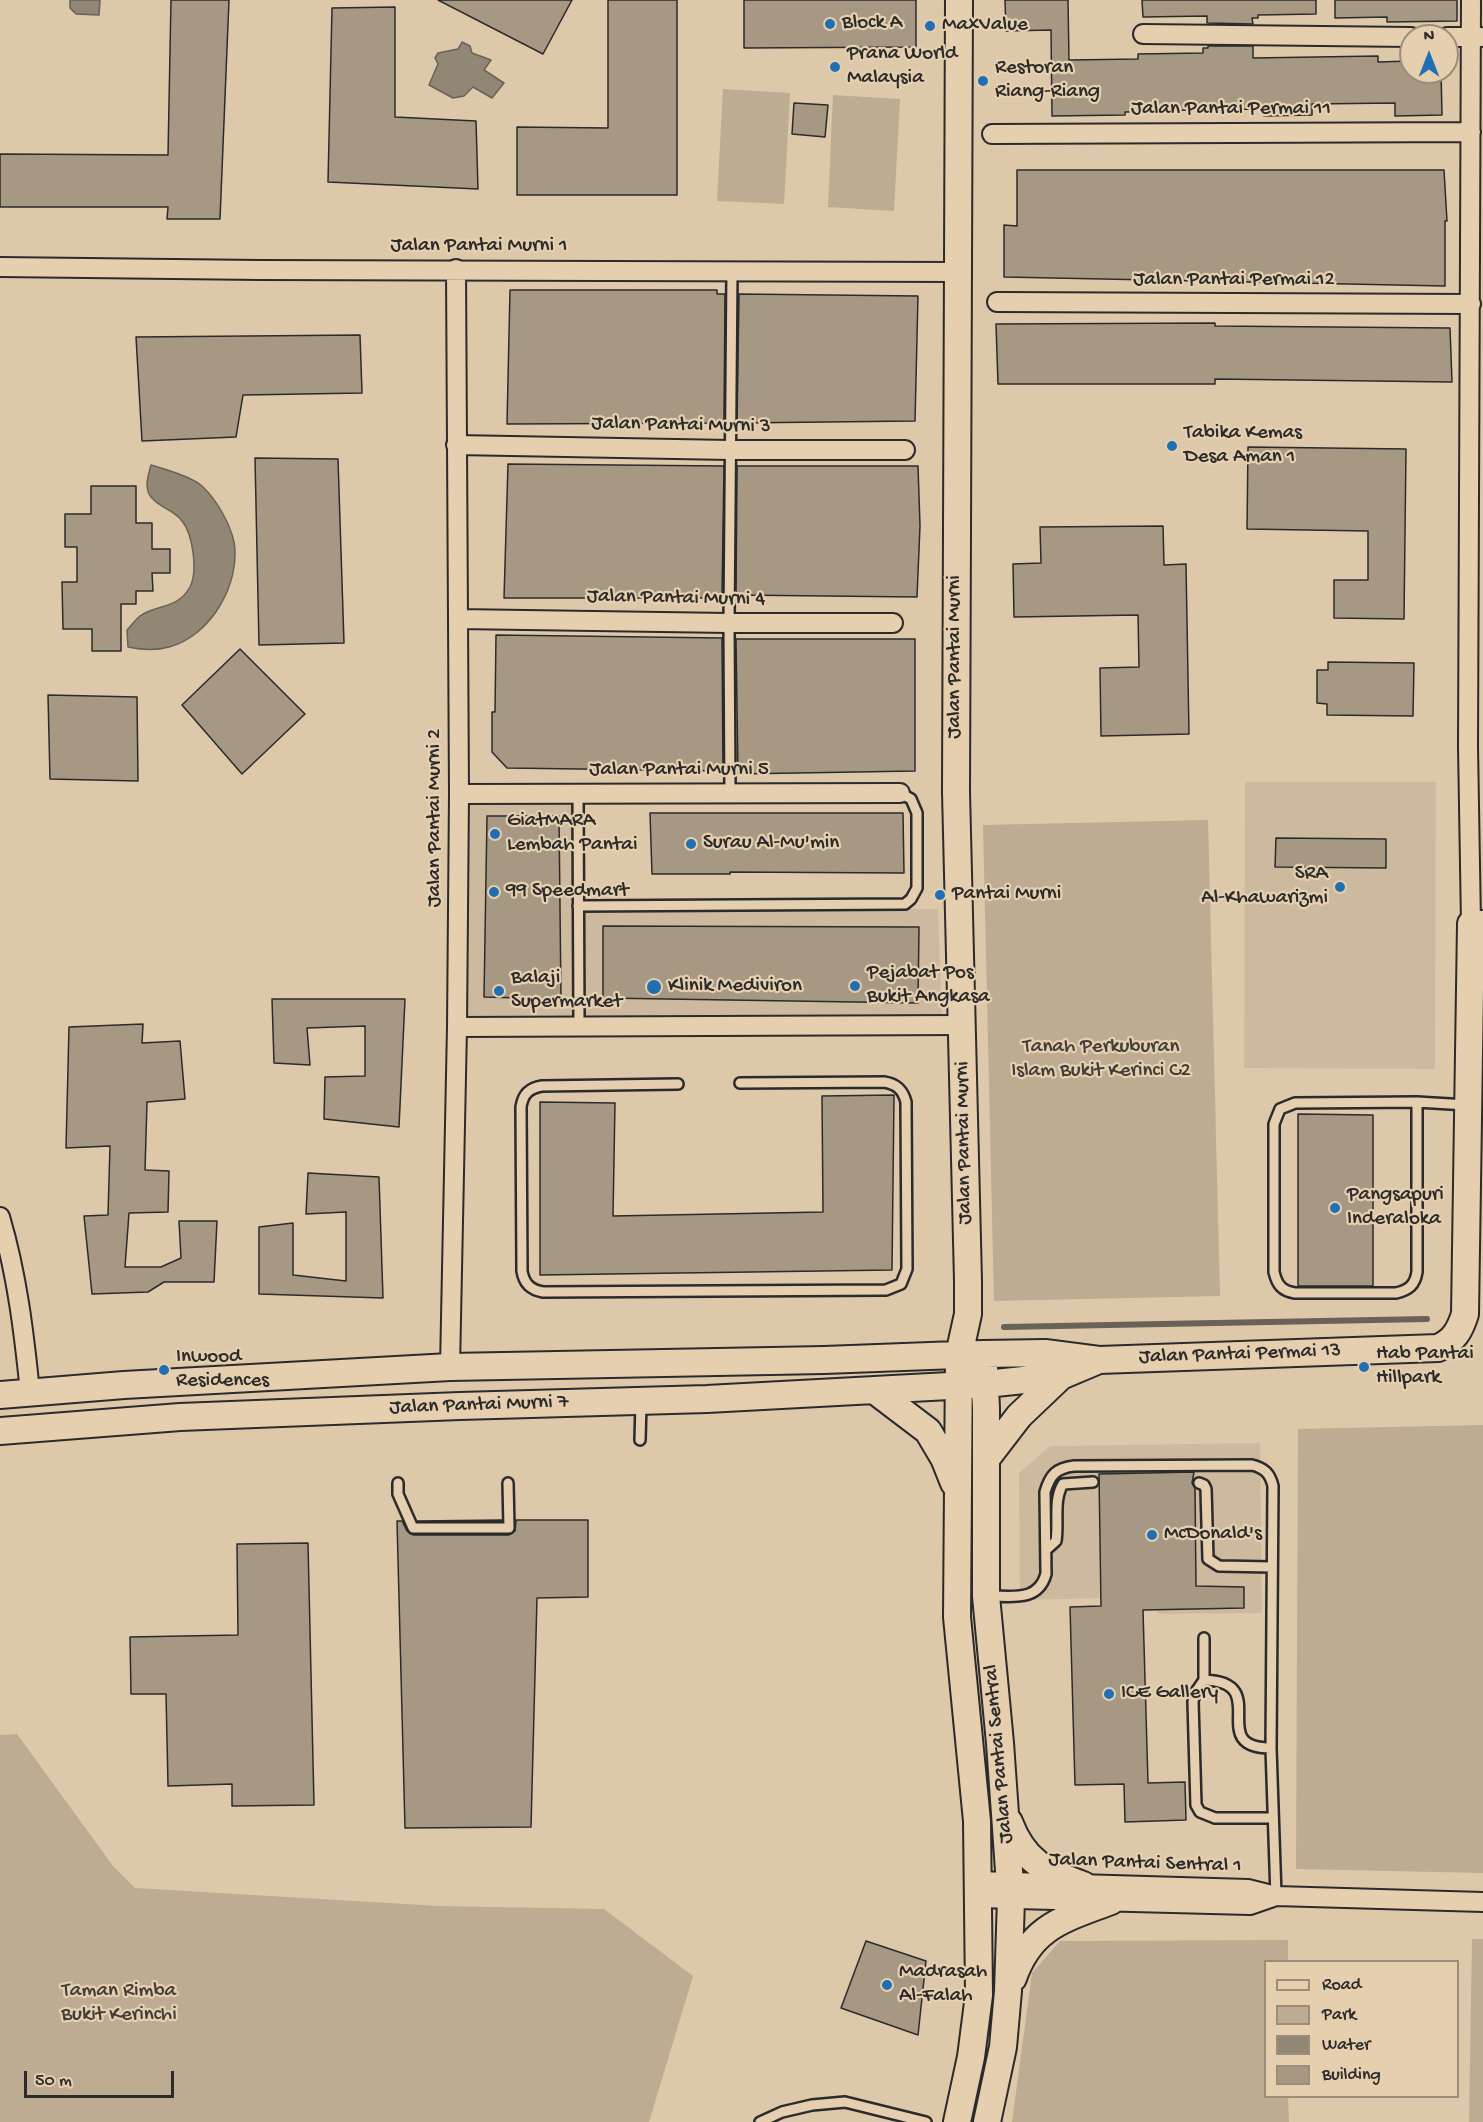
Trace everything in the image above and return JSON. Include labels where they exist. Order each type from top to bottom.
[{"type":"main road","name":"Jalan Pantai Murni","points":[[959,0],[956,792],[968,1314],[971,1354]]},
{"type":"main road","name":"Jalan Pantai Permai 13","points":[[971,1354],[1045,1353],[1099,1360],[1438,1348],[1449,1343],[1461,1326],[1465,1314],[1468,1105],[1477,924]]},
{"type":"main road","name":"Jalan Pantai Murni 7","points":[[0,1395],[124,1385],[450,1367],[813,1361],[971,1354]]},
{"type":"main road","name":"Jalan Pantai Sentral","points":[[971,1354],[986,1384],[986,1596],[1011,1891],[1008,1991],[1003,2047],[987,2122]]},
{"type":"main road","name":"Jalan Pantai Sentral","points":[[957,2122],[971,2057],[979,1995],[977,1821],[957,1617],[959,1386],[971,1354]]},
{"type":"main road","name":"Jalan Pantai Permai 13","points":[[959,1386],[1061,1376],[1099,1360]]},
{"type":"main road","points":[[986,1459],[1020,1416],[1061,1376]]},
{"type":"main road","name":"Jalan Pantai Murni 7","points":[[0,1431],[191,1417],[641,1401],[959,1386]]},
{"type":"main road","points":[[874,1390],[928,1431],[944,1458],[958,1491]]},
{"type":"main road","points":[[1004,1807],[1014,1836],[1032,1859],[1050,1873],[1083,1885]]},
{"type":"main road","points":[[1008,1991],[1018,1964],[1030,1943],[1048,1928],[1112,1901]]},
{"type":"street","points":[[1471,0],[1477,37],[1471,132],[1471,304],[1476,601],[1468,746],[1477,924]]},
{"type":"street","points":[[1143,34],[1399,37]]},
{"type":"street","points":[[1459,37],[1477,37]]},
{"type":"street","name":"Jalan Pantai Permai 11","points":[[992,134],[1471,132]]},
{"type":"street","name":"Jalan Pantai Murni 1","points":[[0,267],[958,272]]},
{"type":"street","name":"Jalan Pantai Murni 2","points":[[450,1367],[459,794],[456,269]]},
{"type":"street","name":"Jalan Pantai Permai 12","points":[[997,302],[1471,304]]},
{"type":"street","name":"Jalan Pantai Murni 3","points":[[456,445],[730,450],[905,450]]},
{"type":"street","name":"Jalan Pantai Murni 4","points":[[458,619],[893,622]]},
{"type":"street","name":"Jalan Pantai Murni 5","points":[[459,794],[900,793]]},
{"type":"street","points":[[457,1027],[963,1025]]},
{"type":"street","points":[[0,1217],[12,1261],[25,1339],[30,1392]]},
{"type":"street","name":"Jalan Pantai Sentral 1","points":[[1011,1891],[1083,1885],[1248,1889],[1276,1896],[1483,1902]]},
{"type":"street","name":"Jalan Pantai Sentral 1","points":[[976,1890],[1011,1891],[1112,1901],[1250,1905],[1276,1896]]},
{"type":"lane","points":[[730,793],[732,271]]},
{"type":"lane","points":[[578,906],[905,904],[912,899],[918,888],[917,813],[911,799],[900,793]]},
{"type":"lane","points":[[578,794],[579,1026]]},
{"type":"lane","points":[[678,1084],[542,1086],[534,1087],[527,1092],[522,1099],[521,1107],[522,1271],[528,1286],[535,1291],[543,1292],[886,1290],[901,1284],[907,1269],[906,1102],[904,1094],[893,1083],[884,1082],[740,1083]]},
{"type":"lane","points":[[1417,1102],[1418,1272],[1412,1287],[1396,1293],[1287,1292],[1280,1287],[1274,1272],[1274,1124],[1280,1109],[1295,1103],[1417,1102],[1468,1105]]},
{"type":"lane","points":[[640,1440],[641,1401]]},
{"type":"lane","points":[[986,1596],[1015,1596],[1036,1592],[1042,1586],[1046,1574],[1045,1492],[1054,1473],[1064,1467],[1252,1465],[1266,1471],[1273,1485],[1271,1748],[1276,1896]]},
{"type":"lane","points":[[1046,1550],[1056,1541],[1057,1502],[1059,1490],[1063,1484],[1093,1482]]},
{"type":"lane","points":[[1199,1482],[1206,1490],[1208,1559],[1219,1566],[1272,1567]]},
{"type":"lane","points":[[399,1483],[399,1494],[413,1528],[509,1528],[508,1483]]},
{"type":"lane","points":[[1204,1638],[1204,1680],[1194,1697],[1196,1804],[1200,1812],[1215,1818],[1273,1818]]},
{"type":"lane","points":[[1204,1680],[1225,1682],[1232,1687],[1238,1701],[1240,1735],[1251,1746],[1271,1748]]},
{"type":"lane","points":[[760,2122],[782,2112],[813,2105],[845,2102],[926,2122]]},
{"type":"shaded area","name":"SRA Al-Khawarizmi","points":[[1245,782],[1436,782],[1435,1069],[1244,1068]]},
{"type":"shaded area","points":[[467,801],[573,801],[573,910],[938,909],[942,1017],[465,1018]]},
{"type":"shaded area","points":[[1260,1443],[1262,1613],[1158,1614],[1156,1597],[1020,1600],[1019,1473],[1050,1446]]},
{"type":"green space","points":[[723,89],[790,93],[784,204],[717,201]]},
{"type":"green space","points":[[833,95],[900,99],[894,211],[828,207]]},
{"type":"green space","name":"Tanah Perkuburan Islam Bukit Kerinci C2","points":[[1208,820],[1220,1296],[994,1301],[983,825]]},
{"type":"green space","points":[[1483,1425],[1483,1873],[1296,1869],[1298,1429]]},
{"type":"green space","name":"Taman Rimba Bukit Kerinchi","points":[[17,1734],[113,1866],[135,1888],[439,1906],[604,1909],[693,1976],[649,2122],[0,2122],[0,1735]]},
{"type":"green space","points":[[1472,1939],[1483,1939],[1483,2122],[1469,2122]]},
{"type":"green space","points":[[1288,1940],[1288,1960],[1264,1960],[1264,2098],[1288,2098],[1289,2122],[1012,2122],[1032,1973],[1060,1941]]},
{"type":"water","points":[[70,0],[100,0],[99,15],[76,14],[70,8]]},
{"type":"water","points":[[462,42],[470,46],[472,53],[491,60],[484,70],[504,83],[492,98],[473,87],[464,96],[453,98],[429,85],[438,64],[435,58],[438,53],[458,49]]},
{"type":"water","points":[[151,465],[191,479],[207,491],[222,512],[229,527],[234,542],[235,558],[228,590],[210,620],[184,641],[169,647],[149,650],[128,647],[127,630],[146,612],[179,600],[190,587],[194,572],[191,544],[186,527],[172,512],[156,502],[148,491],[147,483]]},
{"type":"building","points":[[171,0],[229,0],[220,219],[167,219],[168,207],[0,207],[0,154],[168,155]]},
{"type":"building","points":[[438,0],[572,0],[543,54]]},
{"type":"building","points":[[608,0],[677,0],[677,195],[517,195],[517,127],[608,128]]},
{"type":"building","name":"Block A","points":[[744,0],[916,0],[916,47],[744,48]]},
{"type":"building","points":[[1005,0],[1068,0],[1069,60],[1138,59],[1138,54],[1203,53],[1203,48],[1208,48],[1208,46],[1253,46],[1253,58],[1378,56],[1378,62],[1399,61],[1399,84],[1441,84],[1442,115],[1395,116],[1395,103],[1312,104],[1312,115],[1264,116],[1263,109],[1052,116],[1051,30],[1006,31]]},
{"type":"building","points":[[1142,0],[1316,0],[1316,14],[1258,15],[1258,18],[1252,18],[1253,24],[1207,23],[1207,16],[1143,17]]},
{"type":"building","points":[[1335,0],[1457,0],[1457,21],[1387,22],[1387,17],[1335,18]]},
{"type":"building","points":[[395,7],[395,117],[476,121],[478,189],[328,182],[332,8]]},
{"type":"building","points":[[794,103],[828,105],[825,137],[792,134]]},
{"type":"building","points":[[1017,170],[1444,170],[1447,221],[1445,221],[1445,286],[1004,277],[1004,225],[1017,226]]},
{"type":"building","points":[[510,290],[717,290],[717,294],[725,294],[724,423],[507,424]]},
{"type":"building","points":[[739,294],[918,296],[915,421],[737,423]]},
{"type":"building","points":[[1215,323],[1215,326],[1450,328],[1452,382],[1215,379],[1215,384],[998,384],[996,324]]},
{"type":"building","points":[[360,335],[362,393],[243,395],[236,437],[142,441],[136,337]]},
{"type":"building","points":[[1248,447],[1406,449],[1404,619],[1334,618],[1334,580],[1368,580],[1368,531],[1247,529]]},
{"type":"building","points":[[255,458],[338,459],[344,643],[259,645]]},
{"type":"building","points":[[508,464],[724,466],[722,595],[717,595],[717,598],[504,598]]},
{"type":"building","points":[[737,466],[918,466],[920,526],[917,597],[736,595]]},
{"type":"building","points":[[91,486],[136,486],[136,523],[152,523],[152,549],[170,549],[170,573],[152,573],[153,591],[136,591],[136,604],[121,604],[121,651],[92,651],[92,629],[63,629],[62,582],[77,582],[77,547],[65,547],[65,514],[91,514]]},
{"type":"building","points":[[1163,526],[1164,565],[1186,564],[1189,734],[1101,736],[1100,668],[1139,667],[1138,615],[1014,617],[1013,564],[1041,563],[1040,527]]},
{"type":"building","points":[[496,635],[722,638],[723,771],[507,768],[492,752]]},
{"type":"building","points":[[736,639],[915,639],[915,771],[738,774]]},
{"type":"building","points":[[240,649],[305,714],[242,774],[182,705]]},
{"type":"building","points":[[1328,662],[1414,663],[1413,716],[1327,715],[1327,704],[1317,703],[1317,670],[1328,670]]},
{"type":"building","points":[[48,695],[137,697],[138,781],[50,779]]},
{"type":"building","points":[[650,813],[903,813],[904,873],[652,874]]},
{"type":"building","points":[[487,816],[559,816],[561,999],[484,997]]},
{"type":"building","points":[[1276,838],[1386,839],[1386,868],[1275,867]]},
{"type":"building","points":[[603,926],[919,927],[918,1003],[603,998]]},
{"type":"building","points":[[272,999],[405,999],[399,1127],[324,1119],[325,1077],[365,1076],[365,1026],[307,1028],[310,1065],[274,1063]]},
{"type":"building","points":[[143,1024],[142,1043],[180,1041],[185,1099],[147,1102],[145,1170],[169,1171],[168,1212],[129,1213],[125,1267],[161,1267],[181,1258],[179,1221],[217,1221],[214,1282],[164,1282],[148,1292],[92,1294],[84,1216],[108,1215],[110,1146],[66,1148],[69,1027]]},
{"type":"building","points":[[894,1095],[892,1270],[540,1275],[540,1102],[615,1103],[613,1216],[823,1212],[822,1096]]},
{"type":"building","name":"Pangsapuri Inderaloka","points":[[1298,1114],[1373,1115],[1373,1286],[1298,1286]]},
{"type":"building","points":[[308,1173],[379,1177],[383,1298],[259,1294],[259,1227],[293,1223],[293,1275],[346,1281],[346,1212],[306,1214]]},
{"type":"building","points":[[1194,1472],[1192,1483],[1195,1488],[1196,1586],[1244,1587],[1244,1608],[1143,1610],[1148,1783],[1185,1782],[1186,1820],[1125,1822],[1124,1784],[1075,1785],[1070,1607],[1101,1606],[1099,1474]]},
{"type":"building","points":[[502,1520],[502,1521],[417,1521]]},
{"type":"building","points":[[516,1520],[588,1520],[588,1597],[537,1598],[531,1827],[405,1828],[397,1521],[402,1521],[407,1531],[413,1535],[509,1535],[515,1531]]},
{"type":"building","points":[[308,1543],[314,1805],[232,1806],[232,1784],[168,1786],[166,1694],[131,1694],[130,1637],[238,1635],[237,1544]]},
{"type":"building","name":"Madrasah Al-Falah","points":[[866,1941],[926,1961],[918,2035],[841,2008]]},
{"type":"waterway","points":[[1004,1327],[1427,1319]]},
{"type":"place","name":"Block A","points":[[830,24]]},
{"type":"place","name":"MaxValue","points":[[930,26]]},
{"type":"place","name":"Prana World Malaysia","points":[[835,67]]},
{"type":"place","name":"Restoran Riang-Riang","points":[[983,81]]},
{"type":"place","name":"Tabika Kemas Desa Aman 1","points":[[1172,446]]},
{"type":"place","name":"GiatMARA Lembah Pantai","points":[[495,834]]},
{"type":"place","name":"Surau Al-Mu'min","points":[[691,844]]},
{"type":"place","name":"SRA Al-Khawarizmi","points":[[1340,887]]},
{"type":"place","name":"99 Speedmart","points":[[494,892]]},
{"type":"place","name":"Pantai Murni","points":[[940,895]]},
{"type":"place","name":"Pejabat Pos Bukit Angkasa","points":[[855,986]]},
{"type":"place","name":"Klinik Mediviron","points":[[654,987]]},
{"type":"place","name":"Balaji Supermarket","points":[[499,991]]},
{"type":"place","name":"Pangsapuri Inderaloka","points":[[1335,1208]]},
{"type":"place","name":"Hab Pantai Hillpark","points":[[1364,1367]]},
{"type":"place","name":"Inwood Residences","points":[[164,1370]]},
{"type":"place","name":"McDonald's","points":[[1152,1535]]},
{"type":"place","name":"ICE Gallery","points":[[1109,1694]]},
{"type":"place","name":"Madrasah Al-Falah","points":[[887,1985]]}]
